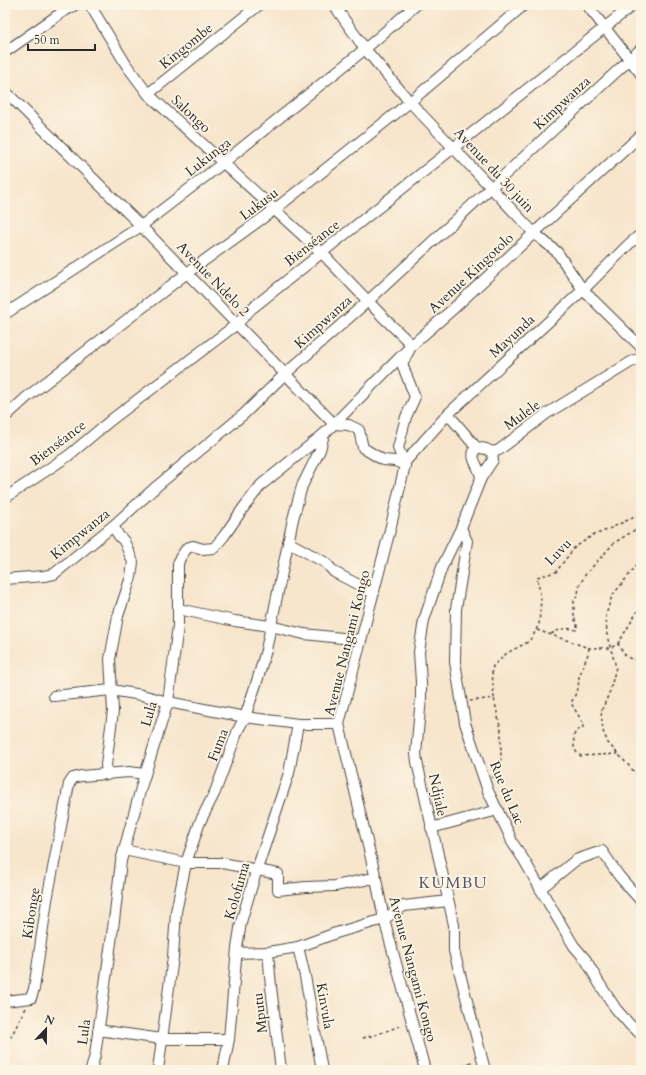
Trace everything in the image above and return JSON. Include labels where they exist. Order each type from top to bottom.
[{"type":"street","points":[[5,52],[75,5]]},
{"type":"street","name":"Salongo","points":[[90,5],[127,66],[148,94],[322,253],[412,345]]},
{"type":"street","name":"Kingombe","points":[[148,94],[260,5]]},
{"type":"street","name":"Avenue du 30 juin","points":[[334,5],[365,49],[410,102],[534,233],[557,252],[583,290],[641,347]]},
{"type":"street","name":"Lukunga","points":[[5,314],[141,226],[224,164],[365,49],[416,5]]},
{"type":"street","name":"Lukusu","points":[[6,414],[187,273],[274,210],[410,102],[524,5]]},
{"type":"street","points":[[587,5],[641,74]]},
{"type":"street","name":"Bienséance","points":[[5,498],[68,456],[111,420],[237,324],[251,309],[633,5]]},
{"type":"street","name":"Kimpwanza","points":[[5,580],[54,574],[112,526],[157,486],[244,414],[641,49]]},
{"type":"street","name":"Avenue Ndelo 2","points":[[5,91],[141,226],[334,424]]},
{"type":"street","name":"Avenue Kingotolo","points":[[324,434],[412,345],[453,310],[641,135]]},
{"type":"street","name":"Mayunda","points":[[405,464],[448,414],[583,290],[641,234]]},
{"type":"street","points":[[629,244],[641,239]]},
{"type":"street","points":[[405,464],[398,448],[406,417],[415,397],[402,364],[412,345]]},
{"type":"street","name":"Mulele","points":[[492,452],[499,450],[546,414],[631,362],[641,358]]},
{"type":"street","points":[[448,414],[476,447],[492,452],[493,460],[481,478],[461,528]]},
{"type":"street","points":[[334,424],[349,425],[359,430],[363,448],[383,460],[405,464]]},
{"type":"street","name":"Fuma","points":[[158,1070],[173,957],[176,912],[186,864],[200,822],[215,792],[238,730],[245,717],[262,664],[288,542],[302,486],[320,450],[324,434]]},
{"type":"street","name":"Lula","points":[[91,1070],[95,1055],[121,861],[145,774],[168,702],[178,626],[178,564],[187,548],[193,546],[203,549],[214,548],[261,485],[324,434]]},
{"type":"street","points":[[476,447],[473,455],[481,474],[481,478]]},
{"type":"street","name":"Avenue Nangami Kongo","points":[[405,464],[374,592],[339,724],[384,919],[425,1070]]},
{"type":"street","points":[[112,526],[124,541],[133,562],[118,616],[110,660],[114,711],[106,765],[106,775],[128,772],[145,774]]},
{"type":"street","name":"Rue du Lac","points":[[461,528],[467,541],[456,609],[455,662],[465,723],[488,791],[512,842],[574,946],[586,960],[616,1009],[641,1034]]},
{"type":"street","name":"Ndjiale","points":[[461,528],[448,552],[436,581],[424,620],[419,652],[421,698],[416,753],[431,828],[454,925],[454,951],[485,1070]]},
{"type":"street","points":[[288,542],[326,563],[334,572],[374,592]]},
{"type":"street","points":[[178,609],[223,619],[270,626],[304,634],[361,640]]},
{"type":"street","points":[[54,696],[112,690],[245,717],[298,724],[339,724]]},
{"type":"street","name":"Kolofuma","points":[[223,1070],[229,1039],[241,922],[288,773],[298,724]]},
{"type":"street","name":"Kibonge","points":[[31,998],[34,989],[41,939],[69,784],[73,778],[81,776],[106,775]]},
{"type":"street","points":[[431,828],[498,810]]},
{"type":"street","points":[[124,850],[186,864],[222,863],[278,874],[278,890],[335,886],[368,879],[376,879]]},
{"type":"street","points":[[540,889],[576,860],[602,851],[619,876],[641,901]]},
{"type":"street","points":[[237,953],[268,952],[298,946],[384,919],[404,906],[448,901]]},
{"type":"street","name":"Kinvula","points":[[298,946],[322,1070]]},
{"type":"street","name":"Mputu","points":[[268,952],[281,1070]]},
{"type":"street","points":[[5,1001],[31,998]]},
{"type":"street","points":[[98,1030],[162,1039],[229,1039]]},
{"type":"path","name":"Luvu","points":[[537,630],[540,622],[541,599],[537,577],[556,572],[574,548],[580,543],[596,534],[641,514]]},
{"type":"path","points":[[551,634],[562,629],[570,628],[576,630],[578,628],[574,618],[574,601],[585,575],[614,543],[641,526]]},
{"type":"path","points":[[641,560],[612,596],[606,615],[607,636],[616,667],[610,691],[601,712],[604,736],[617,754],[641,779]]},
{"type":"path","points":[[488,791],[501,759],[501,731],[494,698],[492,671],[494,666],[507,653],[528,642],[537,630],[589,648],[610,648],[618,644],[641,605]]},
{"type":"path","points":[[618,644],[628,658],[633,660],[641,660]]},
{"type":"path","points":[[589,648],[579,677],[576,695],[571,703],[583,723],[583,727],[576,732],[574,748],[578,754],[586,757],[617,754]]},
{"type":"path","points":[[462,702],[494,698]]},
{"type":"path","points":[[5,1048],[31,998]]},
{"type":"path","points":[[363,1038],[412,1022]]},
{"type":"path","points":[[459,1070],[467,1064],[482,1058]]},
{"type":"district","name":"KUMBU","points":[[453,883]]}]
